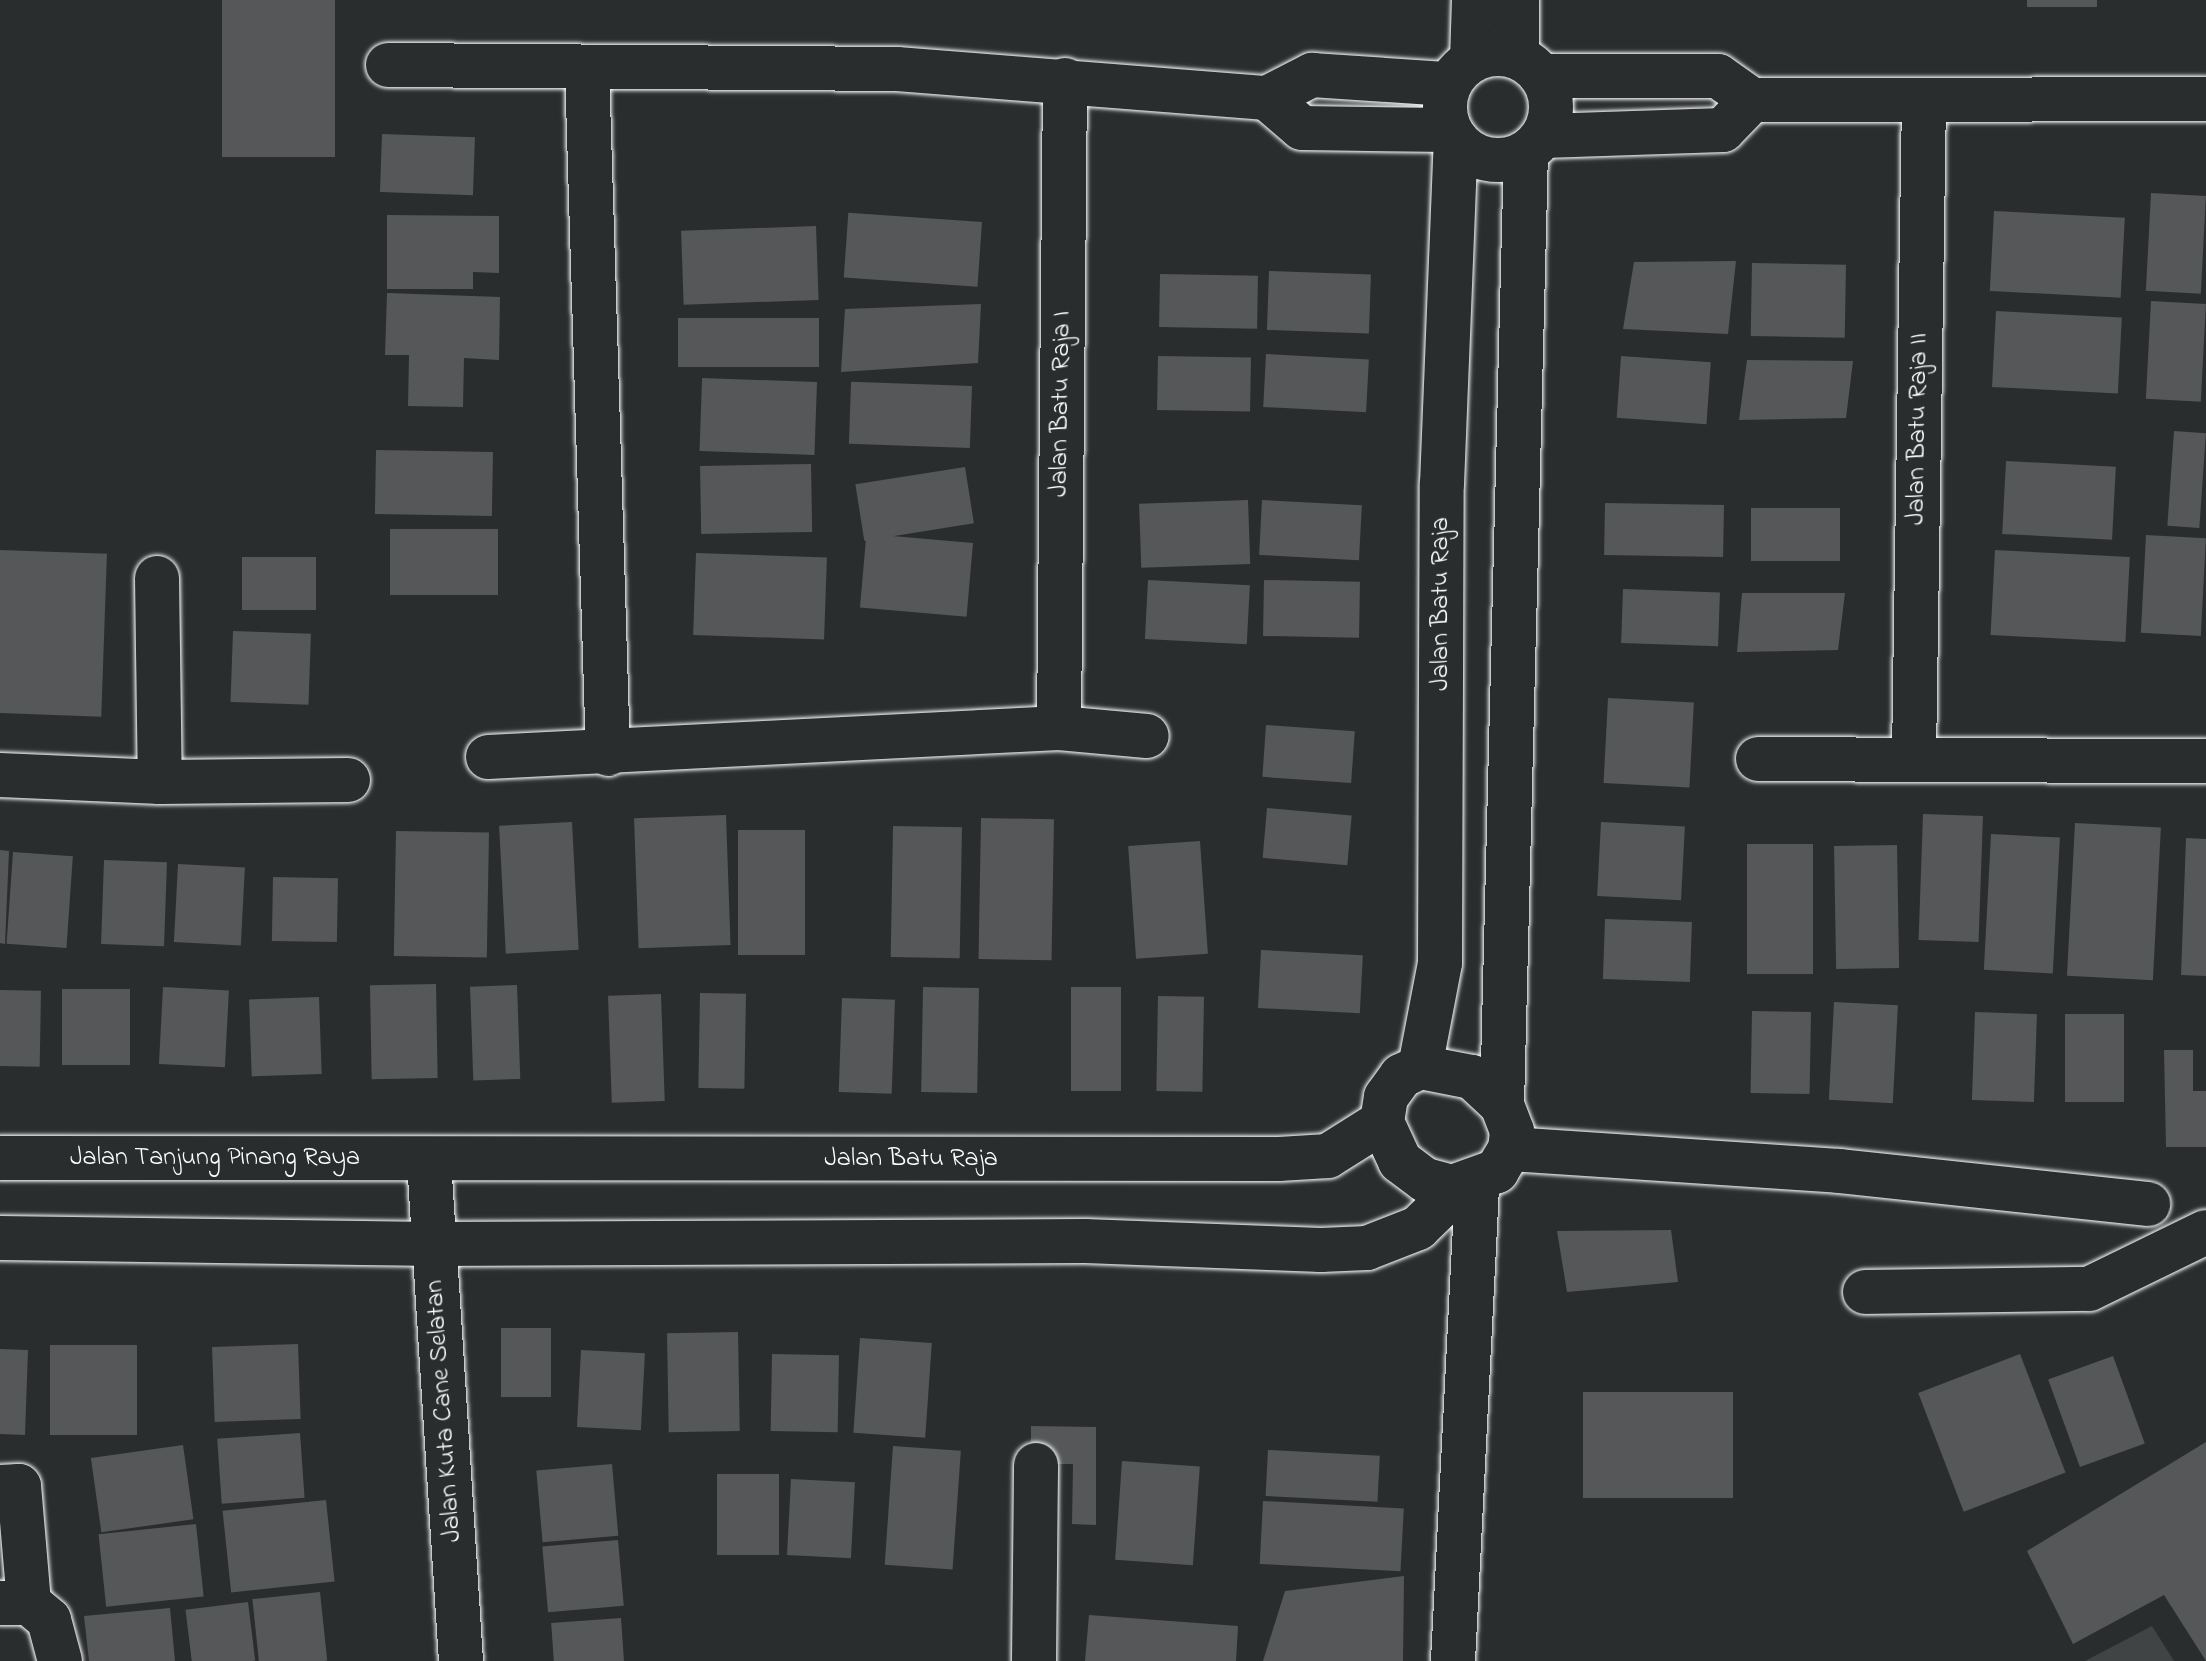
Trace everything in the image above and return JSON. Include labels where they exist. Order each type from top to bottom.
[{"type":"street","points":[[1453,135],[1445,107],[1460,72],[1474,0]]},
{"type":"street","points":[[0,1238],[434,1244],[1085,1241],[1367,1248],[1418,1228],[1464,1184],[1497,1171],[1510,1149],[1512,1131],[1502,1105],[1535,144],[1551,106],[1529,66],[1517,0]]},
{"type":"street","points":[[388,65],[897,69],[1267,98],[1312,75],[1460,72],[1494,53],[1529,66],[1718,76],[1752,100],[2206,99]]},
{"type":"street","points":[[587,68],[608,754]]},
{"type":"street","name":"Jalan Batu Raja I","points":[[1059,728],[1065,80]]},
{"type":"street","points":[[1267,98],[1302,128],[1453,135],[1488,160],[1535,144],[1723,130],[1752,100]]},
{"type":"street","name":"Jalan Batu Raja II","points":[[1914,757],[1924,101]]},
{"type":"street","name":"Jalan Batu Raja","points":[[1420,1067],[1440,963],[1442,484],[1453,135]]},
{"type":"street","points":[[157,578],[160,782]]},
{"type":"street","points":[[488,757],[608,754],[1059,728],[1147,736]]},
{"type":"street","points":[[1758,759],[1914,757],[2206,761]]},
{"type":"street","points":[[0,775],[160,782],[348,780]]},
{"type":"street","points":[[1464,1184],[1425,1180],[1400,1161],[1382,1122],[1386,1097],[1401,1076],[1420,1067],[1472,1077],[1502,1105]]},
{"type":"street","name":"Jalan Batu Raja","points":[[429,1161],[1279,1159],[1328,1156],[1382,1122]]},
{"type":"street","points":[[1510,1149],[1839,1171],[2148,1204]]},
{"type":"street","name":"Jalan Tanjung Pinang Raya","points":[[0,1158],[429,1161]]},
{"type":"street","name":"Jalan Kuta Cane Selatan","points":[[429,1161],[461,1661]]},
{"type":"street","points":[[1453,1661],[1464,1184]]},
{"type":"street","points":[[1865,1292],[2089,1289],[2206,1232]]},
{"type":"street","points":[[1034,1661],[1036,1465]]},
{"type":"street","points":[[0,1487],[19,1486],[14,1603],[49,1620],[60,1661]]},
{"type":"shaded area","points":[[2152,1626],[2174,1661],[2085,1661]]},
{"type":"building","points":[[222,0],[335,0],[335,157],[222,157]]},
{"type":"building","points":[[2027,0],[2097,0],[2097,7],[2027,7]]},
{"type":"building","points":[[382,134],[475,137],[473,195],[380,192]]},
{"type":"building","points":[[2151,193],[2206,196],[2201,294],[2146,291]]},
{"type":"building","points":[[1994,211],[2125,218],[2121,298],[1990,291]]},
{"type":"building","points":[[848,213],[982,222],[977,287],[844,277]]},
{"type":"building","points":[[387,215],[499,216],[499,273],[473,272],[473,289],[387,289]]},
{"type":"building","points":[[816,226],[819,300],[684,305],[681,231]]},
{"type":"building","points":[[1736,261],[1728,334],[1623,329],[1634,262]]},
{"type":"building","points":[[1752,263],[1846,265],[1845,338],[1751,336]]},
{"type":"building","points":[[1269,271],[1371,275],[1369,334],[1267,330]]},
{"type":"building","points":[[1160,274],[1258,276],[1257,329],[1159,327]]},
{"type":"building","points":[[387,293],[500,297],[499,360],[464,358],[463,407],[408,406],[409,355],[385,355]]},
{"type":"building","points":[[2151,301],[2206,304],[2201,402],[2146,399]]},
{"type":"building","points":[[981,304],[978,363],[841,372],[845,309]]},
{"type":"building","points":[[1996,311],[2122,318],[2118,393],[1992,387]]},
{"type":"building","points":[[678,318],[819,318],[819,367],[678,367]]},
{"type":"building","points":[[1266,354],[1369,359],[1366,412],[1263,407]]},
{"type":"building","points":[[1158,356],[1251,358],[1250,412],[1157,410]]},
{"type":"building","points":[[1621,356],[1711,362],[1706,424],[1617,418]]},
{"type":"building","points":[[1747,360],[1853,361],[1846,418],[1739,420]]},
{"type":"building","points":[[702,378],[817,382],[814,455],[700,451]]},
{"type":"building","points":[[851,382],[972,386],[970,448],[849,444]]},
{"type":"building","points":[[2174,431],[2206,433],[2199,528],[2167,526]]},
{"type":"building","points":[[376,450],[493,452],[492,516],[375,514]]},
{"type":"building","points":[[2006,461],[2116,467],[2112,540],[2002,534]]},
{"type":"building","points":[[811,464],[812,532],[701,534],[700,466]]},
{"type":"building","points":[[965,467],[974,523],[864,541],[855,484]]},
{"type":"building","points":[[1248,500],[1250,564],[1141,568],[1139,504]]},
{"type":"building","points":[[1262,500],[1362,505],[1359,560],[1259,555]]},
{"type":"building","points":[[1605,503],[1724,505],[1723,557],[1604,555]]},
{"type":"building","points":[[1751,508],[1840,508],[1840,561],[1751,561]]},
{"type":"building","points":[[390,529],[498,529],[498,595],[390,595]]},
{"type":"building","points":[[866,534],[973,543],[967,617],[860,607]]},
{"type":"building","points":[[2146,535],[2206,538],[2201,636],[2141,633]]},
{"type":"building","points":[[0,550],[107,554],[101,717],[0,713]]},
{"type":"building","points":[[1995,550],[2130,557],[2125,642],[1991,635]]},
{"type":"building","points":[[696,553],[827,558],[824,640],[693,635]]},
{"type":"building","points":[[242,557],[316,557],[316,610],[242,610]]},
{"type":"building","points":[[1148,580],[1250,585],[1247,644],[1145,639]]},
{"type":"building","points":[[1264,580],[1360,582],[1359,638],[1263,636]]},
{"type":"building","points":[[1623,589],[1720,592],[1718,646],[1621,643]]},
{"type":"building","points":[[1742,593],[1845,593],[1838,650],[1737,652]]},
{"type":"building","points":[[233,631],[311,634],[308,705],[231,702]]},
{"type":"building","points":[[1608,698],[1694,703],[1689,787],[1604,783]]},
{"type":"building","points":[[1266,725],[1355,731],[1351,783],[1262,777]]},
{"type":"building","points":[[1267,808],[1352,815],[1347,865],[1263,858]]},
{"type":"building","points":[[1923,814],[1983,816],[1979,942],[1919,940]]},
{"type":"building","points":[[726,815],[731,945],[639,948],[634,818]]},
{"type":"building","points":[[981,818],[1054,819],[1052,960],[979,959]]},
{"type":"building","points":[[572,822],[579,950],[506,954],[499,826]]},
{"type":"building","points":[[1601,822],[1685,826],[1681,900],[1597,896]]},
{"type":"building","points":[[2075,823],[2161,828],[2153,980],[2067,976]]},
{"type":"building","points":[[893,826],[962,827],[960,958],[891,957]]},
{"type":"building","points":[[738,830],[805,830],[805,955],[738,955]]},
{"type":"building","points":[[396,831],[489,833],[487,958],[394,956]]},
{"type":"building","points":[[1991,834],[2060,838],[2053,973],[1984,970]]},
{"type":"building","points":[[2186,838],[2206,839],[2206,976],[2181,975]]},
{"type":"building","points":[[1200,841],[1208,954],[1136,959],[1128,846]]},
{"type":"building","points":[[1747,844],[1813,844],[1813,974],[1747,974]]},
{"type":"building","points":[[1897,845],[1899,968],[1836,969],[1834,846]]},
{"type":"building","points":[[0,850],[9,851],[5,944],[0,943]]},
{"type":"building","points":[[13,852],[73,856],[66,948],[7,944]]},
{"type":"building","points":[[104,860],[167,862],[164,946],[101,944]]},
{"type":"building","points":[[178,864],[245,868],[241,945],[174,942]]},
{"type":"building","points":[[273,877],[338,878],[337,942],[272,941]]},
{"type":"building","points":[[1605,919],[1692,922],[1690,982],[1603,979]]},
{"type":"building","points":[[1261,950],[1363,955],[1360,1013],[1258,1008]]},
{"type":"building","points":[[436,984],[438,1078],[372,1079],[370,985]]},
{"type":"building","points":[[517,985],[520,1079],[473,1081],[470,987]]},
{"type":"building","points":[[163,987],[229,990],[225,1067],[159,1064]]},
{"type":"building","points":[[923,987],[979,988],[977,1093],[921,1092]]},
{"type":"building","points":[[1071,987],[1121,987],[1121,1091],[1071,1091]]},
{"type":"building","points":[[62,989],[130,989],[130,1065],[62,1065]]},
{"type":"building","points":[[0,990],[41,991],[40,1067],[0,1066]]},
{"type":"building","points":[[700,993],[746,994],[744,1089],[698,1088]]},
{"type":"building","points":[[661,994],[665,1101],[612,1103],[608,996]]},
{"type":"building","points":[[1158,996],[1204,997],[1202,1092],[1156,1091]]},
{"type":"building","points":[[319,997],[322,1074],[252,1076],[249,999]]},
{"type":"building","points":[[842,998],[895,1000],[892,1094],[839,1092]]},
{"type":"building","points":[[1834,1002],[1898,1005],[1893,1103],[1829,1100]]},
{"type":"building","points":[[1752,1011],[1811,1012],[1810,1094],[1751,1093]]},
{"type":"building","points":[[1975,1012],[2037,1014],[2034,1102],[1972,1100]]},
{"type":"building","points":[[2065,1014],[2124,1014],[2124,1102],[2065,1102]]},
{"type":"building","points":[[2164,1050],[2193,1050],[2193,1091],[2206,1091],[2206,1147],[2166,1147]]},
{"type":"building","points":[[1671,1230],[1678,1282],[1567,1292],[1557,1231]]},
{"type":"building","points":[[501,1328],[551,1328],[551,1397],[501,1397]]},
{"type":"building","points":[[738,1332],[740,1431],[669,1432],[667,1333]]},
{"type":"building","points":[[860,1338],[932,1343],[925,1438],[853,1433]]},
{"type":"building","points":[[298,1344],[301,1419],[215,1422],[212,1347]]},
{"type":"building","points":[[50,1345],[137,1345],[137,1435],[50,1435]]},
{"type":"building","points":[[0,1349],[28,1350],[25,1435],[0,1434]]},
{"type":"building","points":[[581,1350],[645,1353],[641,1430],[577,1427]]},
{"type":"building","points":[[772,1354],[839,1355],[838,1432],[771,1431]]},
{"type":"building","points":[[2020,1354],[2066,1473],[1964,1512],[1918,1393]]},
{"type":"building","points":[[2113,1356],[2145,1443],[2080,1467],[2048,1380]]},
{"type":"building","points":[[1583,1392],[1733,1392],[1733,1498],[1583,1498]]},
{"type":"building","points":[[1031,1426],[1096,1427],[1096,1525],[1072,1524],[1073,1464],[1031,1464]]},
{"type":"building","points":[[300,1433],[305,1498],[222,1504],[217,1439]]},
{"type":"building","points":[[2206,1442],[2206,1661],[2164,1595],[2073,1644],[2027,1551]]},
{"type":"building","points":[[183,1445],[193,1519],[101,1532],[91,1458]]},
{"type":"building","points":[[893,1446],[961,1451],[953,1569],[885,1565]]},
{"type":"building","points":[[1268,1450],[1380,1456],[1377,1502],[1266,1496]]},
{"type":"building","points":[[1122,1461],[1200,1466],[1193,1565],[1115,1560]]},
{"type":"building","points":[[612,1464],[618,1536],[543,1542],[536,1471]]},
{"type":"building","points":[[717,1474],[779,1474],[779,1555],[717,1555]]},
{"type":"building","points":[[791,1479],[855,1482],[851,1558],[787,1555]]},
{"type":"building","points":[[326,1500],[335,1582],[231,1592],[223,1511]]},
{"type":"building","points":[[1263,1501],[1404,1508],[1401,1571],[1260,1564]]},
{"type":"building","points":[[196,1524],[204,1597],[106,1607],[99,1534]]},
{"type":"building","points":[[618,1540],[624,1606],[548,1612],[542,1547]]},
{"type":"building","points":[[1404,1576],[1403,1661],[1263,1661],[1285,1591]]},
{"type":"building","points":[[320,1592],[327,1661],[259,1661],[252,1599]]},
{"type":"building","points":[[248,1602],[255,1661],[192,1661],[185,1610]]},
{"type":"building","points":[[170,1608],[175,1661],[89,1661],[84,1616]]},
{"type":"building","points":[[1089,1615],[1238,1626],[1236,1661],[1085,1661]]},
{"type":"building","points":[[621,1618],[624,1661],[554,1661],[551,1623]]}]
